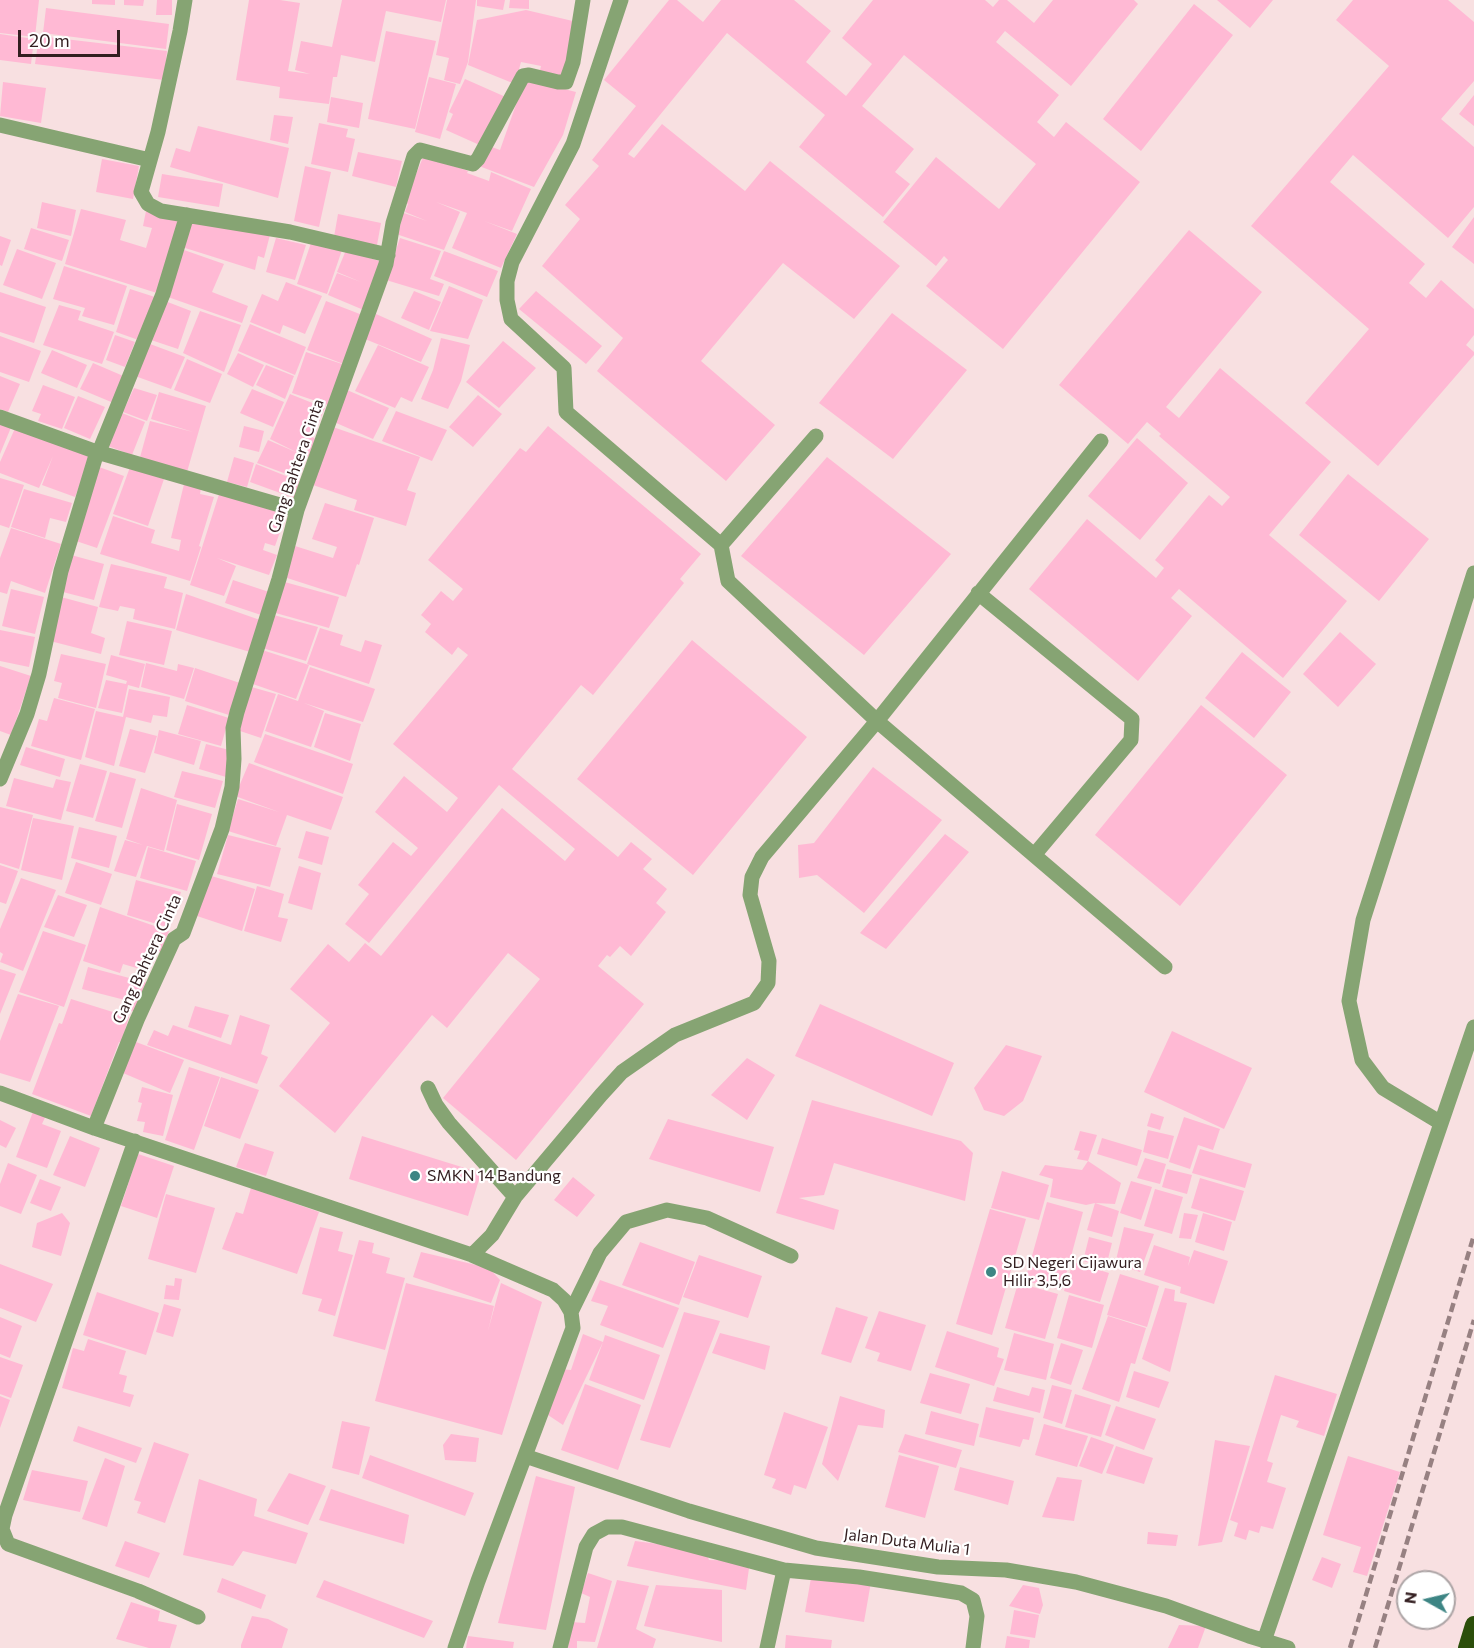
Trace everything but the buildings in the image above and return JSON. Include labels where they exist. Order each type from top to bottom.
[{"type":"highway","points":[[1467,1648],[1474,1625]]},
{"type":"street","points":[[184,0],[180,31],[141,192],[148,204],[161,211],[290,232],[388,255]]},
{"type":"street","name":"Gang Bahtera Cinta","points":[[94,1128],[137,1020],[174,939],[183,933],[222,829],[232,787],[234,722],[279,579],[297,510],[388,255],[393,223],[414,156],[420,150],[473,164],[478,159],[523,76],[529,75],[566,82],[573,62],[584,0]]},
{"type":"street","points":[[621,0],[573,144],[512,262],[507,282],[507,300],[511,319],[564,368],[566,412],[722,545],[728,581],[877,721],[1166,967]]},
{"type":"street","points":[[0,125],[150,160]]},
{"type":"street","points":[[0,779],[27,714],[36,684],[61,571],[97,452],[164,294],[186,215]]},
{"type":"street","points":[[0,417],[97,452],[297,510]]},
{"type":"street","points":[[722,545],[816,436]]},
{"type":"street","points":[[472,1255],[492,1235],[515,1197],[622,1072],[675,1035],[754,1003],[768,983],[769,961],[750,895],[752,877],[762,857],[877,721],[1101,441]]},
{"type":"street","points":[[1441,1123],[1383,1088],[1362,1060],[1349,1001],[1363,920],[1474,573]]},
{"type":"street","points":[[978,593],[1132,719],[1131,740],[1035,855]]},
{"type":"street","points":[[1264,1641],[1474,1027]]},
{"type":"street","points":[[428,1088],[436,1105],[449,1123],[515,1197]]},
{"type":"street","points":[[0,1093],[94,1128],[472,1255],[553,1290],[572,1312]]},
{"type":"street","points":[[135,1141],[2,1529],[8,1544],[138,1591],[198,1617]]},
{"type":"street","points":[[455,1648],[573,1328],[572,1312],[600,1253],[626,1222],[667,1210],[707,1218],[791,1256]]},
{"type":"street","name":"Jalan Duta Mulia 1","points":[[525,1456],[689,1511],[816,1548],[938,1567],[1006,1570],[1076,1582],[1166,1606],[1288,1648]]},
{"type":"street","points":[[560,1648],[586,1547],[594,1534],[608,1527],[622,1527],[784,1570],[860,1577],[961,1593],[973,1600],[977,1616],[973,1648]]},
{"type":"street","points":[[767,1648],[784,1570]]},
{"type":"railway","points":[[1350,1648],[1474,1235]]},
{"type":"railway","points":[[1375,1648],[1474,1320]]},
{"type":"place","name":"SMKN 14 Bandung","points":[[415,1176]]},
{"type":"place","name":"SD Negeri Cijawura Hilir 3,5,6","points":[[991,1272]]}]
